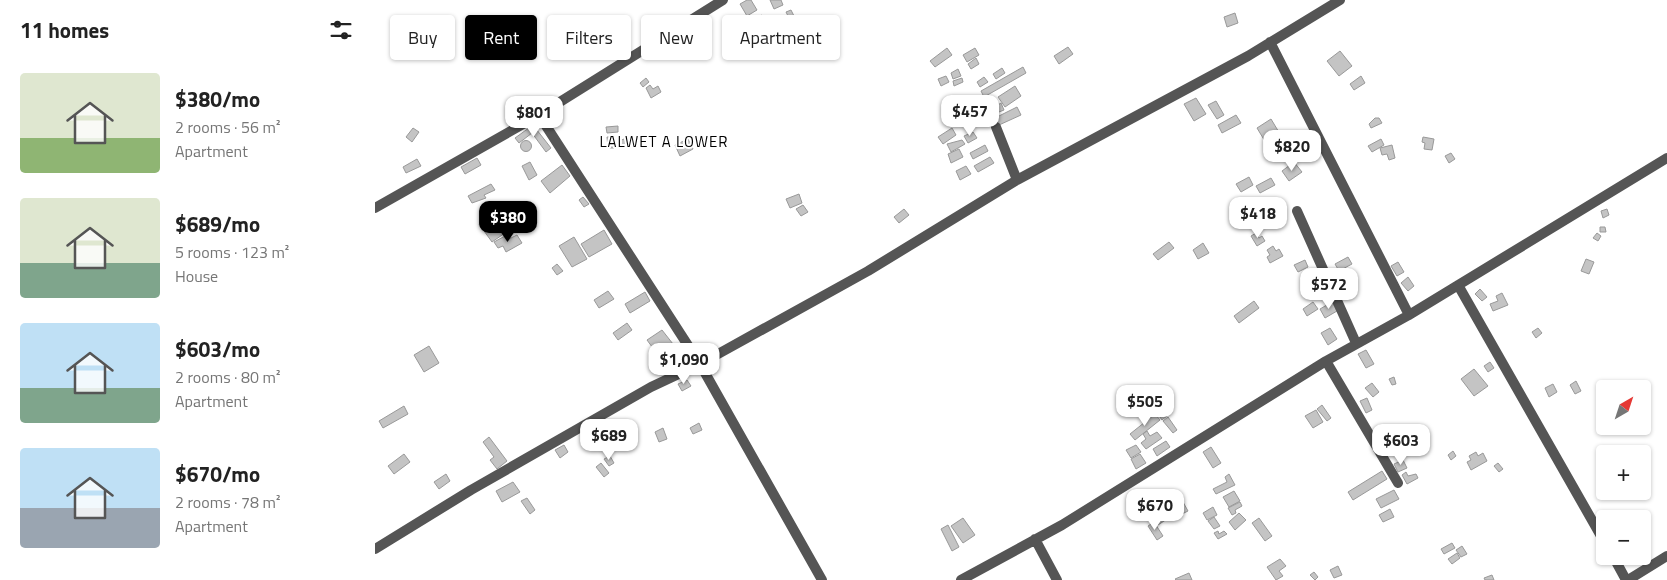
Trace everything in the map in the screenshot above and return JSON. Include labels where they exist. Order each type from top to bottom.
[{"type":"street","points":[[375,208],[539,115],[723,0]]},
{"type":"street","points":[[375,549],[471,490],[651,387],[700,364],[868,271],[1017,180],[1270,42],[1340,0]]},
{"type":"street","points":[[1270,42],[1409,315]]},
{"type":"street","points":[[539,115],[700,364],[822,580]]},
{"type":"street","points":[[996,127],[1017,180]]},
{"type":"street","points":[[961,580],[1035,540],[1326,361],[1409,315],[1667,158]]},
{"type":"street","points":[[1297,211],[1356,343]]},
{"type":"street","points":[[1458,285],[1596,526]]},
{"type":"street","points":[[1326,361],[1398,483]]},
{"type":"street","points":[[1035,540],[1057,580]]},
{"type":"street","points":[[1618,565],[1627,580],[1667,556]]},
{"type":"building","points":[[751,0],[757,10],[746,15],[740,4]]},
{"type":"building","points":[[770,0],[781,0],[783,5],[774,9]]},
{"type":"building","points":[[791,10],[794,15],[788,15],[786,12]]},
{"type":"building","points":[[1235,13],[1238,23],[1227,27],[1224,17]]},
{"type":"building","points":[[1068,47],[1073,54],[1059,64],[1054,56]]},
{"type":"building","points":[[947,48],[952,55],[935,67],[930,61]]},
{"type":"building","points":[[975,48],[979,55],[967,62],[963,55]]},
{"type":"building","points":[[1340,51],[1352,66],[1339,76],[1327,61]]},
{"type":"building","points":[[976,58],[979,64],[971,69],[968,64]]},
{"type":"building","points":[[1023,67],[1026,73],[984,97],[981,91]]},
{"type":"building","points":[[1002,68],[1005,73],[996,79],[993,74]]},
{"type":"building","points":[[958,69],[961,76],[953,79],[951,73]]},
{"type":"building","points":[[946,76],[949,82],[941,86],[938,79]]},
{"type":"building","points":[[1361,76],[1365,83],[1354,90],[1350,84]]},
{"type":"building","points":[[984,77],[988,82],[980,87],[977,82]]},
{"type":"building","points":[[646,78],[649,82],[643,87],[640,83]]},
{"type":"building","points":[[962,78],[963,82],[954,86],[953,81]]},
{"type":"building","points":[[650,85],[653,89],[658,86],[661,92],[651,98],[646,88]]},
{"type":"building","points":[[1015,86],[1021,96],[1005,107],[998,97]]},
{"type":"building","points":[[1196,98],[1206,114],[1194,121],[1184,104]]},
{"type":"building","points":[[960,101],[964,110],[956,113],[952,105]]},
{"type":"building","points":[[1216,101],[1224,115],[1217,119],[1208,105]]},
{"type":"building","points":[[1001,103],[1004,110],[999,112],[996,106]]},
{"type":"building","points":[[1017,107],[1021,115],[999,125],[995,118]]},
{"type":"building","points":[[1236,115],[1241,123],[1222,133],[1218,125]]},
{"type":"building","points":[[1375,118],[1379,118],[1382,123],[1371,128],[1369,124]]},
{"type":"building","points":[[1271,119],[1280,134],[1266,143],[1257,128]]},
{"type":"building","points":[[533,125],[551,148],[546,152],[532,133],[519,143],[515,138]]},
{"type":"building","points":[[618,126],[618,132],[607,133],[606,127]]},
{"type":"building","points":[[413,128],[419,132],[412,142],[406,137]]},
{"type":"building","points":[[952,128],[956,135],[943,144],[938,137]]},
{"type":"building","points":[[973,132],[977,138],[968,143],[964,136]]},
{"type":"building","points":[[607,137],[613,137],[614,148],[608,148]]},
{"type":"building","points":[[1280,137],[1284,143],[1269,152],[1265,145]]},
{"type":"building","points":[[1423,137],[1434,139],[1432,150],[1424,149]]},
{"type":"building","points":[[624,139],[626,146],[621,148],[619,141]]},
{"type":"building","points":[[688,139],[693,149],[680,156],[675,145]]},
{"type":"building","points":[[1381,139],[1384,145],[1372,152],[1368,146]]},
{"type":"building","points":[[526,140],[532,146],[526,152],[520,146]]},
{"type":"building","points":[[962,140],[965,144],[951,152],[947,144]]},
{"type":"building","points":[[985,145],[988,151],[973,159],[970,153]]},
{"type":"building","points":[[1392,145],[1395,158],[1389,160],[1387,154],[1382,155],[1380,148]]},
{"type":"building","points":[[959,149],[963,157],[951,163],[948,154]]},
{"type":"building","points":[[1451,153],[1455,159],[1449,163],[1445,156]]},
{"type":"building","points":[[990,157],[994,163],[978,172],[974,166]]},
{"type":"building","points":[[477,158],[481,165],[465,174],[461,167]]},
{"type":"building","points":[[417,159],[421,166],[406,173],[403,167]]},
{"type":"building","points":[[530,162],[537,175],[529,180],[522,166]]},
{"type":"building","points":[[1294,162],[1302,172],[1289,181],[1282,171]]},
{"type":"building","points":[[562,165],[570,176],[550,193],[541,181]]},
{"type":"building","points":[[966,166],[971,174],[960,180],[956,171]]},
{"type":"building","points":[[1249,177],[1253,185],[1241,192],[1236,184]]},
{"type":"building","points":[[1271,178],[1275,185],[1260,193],[1256,186]]},
{"type":"building","points":[[491,184],[495,190],[484,195],[486,198],[472,203],[468,196]]},
{"type":"building","points":[[799,194],[802,203],[790,208],[786,199]]},
{"type":"building","points":[[583,197],[589,204],[584,207],[579,200]]},
{"type":"building","points":[[803,205],[808,212],[801,216],[796,209]]},
{"type":"building","points":[[904,209],[909,215],[899,223],[894,217]]},
{"type":"building","points":[[1607,209],[1609,215],[1603,218],[1601,211]]},
{"type":"building","points":[[495,213],[499,218],[504,215],[510,223],[502,229],[505,233],[492,242],[479,224]]},
{"type":"building","points":[[1600,227],[1605,227],[1606,232],[1600,232]]},
{"type":"building","points":[[604,230],[612,244],[589,257],[581,244]]},
{"type":"building","points":[[1256,233],[1259,238],[1262,236],[1265,241],[1257,246],[1251,236]]},
{"type":"building","points":[[1597,233],[1601,236],[1598,241],[1593,238]]},
{"type":"building","points":[[517,235],[522,243],[506,252],[503,246],[498,248],[494,242],[505,236],[507,240]]},
{"type":"building","points":[[574,237],[587,259],[572,267],[559,246]]},
{"type":"building","points":[[1169,242],[1174,248],[1158,260],[1153,254]]},
{"type":"building","points":[[1203,243],[1209,253],[1198,259],[1193,250]]},
{"type":"building","points":[[1273,246],[1276,251],[1279,249],[1283,256],[1270,263],[1267,257],[1270,255],[1267,250]]},
{"type":"building","points":[[1348,257],[1352,264],[1339,271],[1335,264]]},
{"type":"building","points":[[1586,259],[1594,262],[1589,274],[1581,271]]},
{"type":"building","points":[[1305,260],[1308,267],[1298,272],[1294,265]]},
{"type":"building","points":[[1398,262],[1404,272],[1397,276],[1391,266]]},
{"type":"building","points":[[557,264],[563,271],[557,275],[552,268]]},
{"type":"building","points":[[1408,277],[1414,286],[1408,291],[1401,283]]},
{"type":"building","points":[[1480,289],[1487,297],[1482,301],[1475,294]]},
{"type":"building","points":[[608,291],[614,299],[599,308],[594,300]]},
{"type":"building","points":[[645,292],[650,301],[630,313],[625,304]]},
{"type":"building","points":[[1502,293],[1508,305],[1493,311],[1490,304],[1498,301],[1496,296]]},
{"type":"building","points":[[1254,301],[1259,308],[1239,323],[1234,316]]},
{"type":"building","points":[[1313,302],[1318,309],[1307,316],[1303,309]]},
{"type":"building","points":[[1332,302],[1337,311],[1325,318],[1320,309]]},
{"type":"building","points":[[627,323],[632,330],[618,340],[613,333]]},
{"type":"building","points":[[1330,328],[1337,339],[1328,345],[1321,333]]},
{"type":"building","points":[[1538,328],[1542,333],[1536,338],[1532,332]]},
{"type":"building","points":[[662,330],[673,344],[658,355],[647,340]]},
{"type":"building","points":[[429,346],[439,363],[424,372],[414,355]]},
{"type":"building","points":[[1366,350],[1374,364],[1366,368],[1358,354]]},
{"type":"building","points":[[1490,362],[1494,368],[1488,372],[1484,366]]},
{"type":"building","points":[[1474,369],[1488,386],[1474,396],[1461,379]]},
{"type":"building","points":[[1394,377],[1396,384],[1392,385],[1389,379]]},
{"type":"building","points":[[687,380],[691,386],[682,391],[678,384]]},
{"type":"building","points":[[1576,381],[1581,391],[1575,394],[1570,385]]},
{"type":"building","points":[[1372,383],[1379,392],[1373,397],[1365,388]]},
{"type":"building","points":[[1553,384],[1557,392],[1549,397],[1545,388]]},
{"type":"building","points":[[1367,398],[1372,410],[1366,413],[1360,401]]},
{"type":"building","points":[[1322,405],[1331,418],[1327,421],[1317,409]]},
{"type":"building","points":[[404,406],[408,414],[383,428],[379,421]]},
{"type":"building","points":[[1162,409],[1167,416],[1162,420],[1157,413]]},
{"type":"building","points":[[1316,410],[1323,422],[1313,428],[1305,416]]},
{"type":"building","points":[[1155,414],[1160,420],[1135,440],[1130,434]]},
{"type":"building","points":[[1168,417],[1177,430],[1173,433],[1163,421]]},
{"type":"building","points":[[699,423],[702,430],[693,434],[690,428]]},
{"type":"building","points":[[663,428],[667,439],[659,442],[655,432]]},
{"type":"building","points":[[1147,431],[1150,436],[1157,432],[1162,438],[1146,449],[1141,443],[1146,439],[1143,434]]},
{"type":"building","points":[[489,437],[507,461],[497,469],[490,460],[494,457],[483,442]]},
{"type":"building","points":[[1166,441],[1170,447],[1157,456],[1153,449]]},
{"type":"building","points":[[564,445],[568,452],[560,458],[555,450]]},
{"type":"building","points":[[1136,445],[1141,452],[1131,458],[1126,450]]},
{"type":"building","points":[[1211,447],[1221,463],[1213,468],[1203,452]]},
{"type":"building","points":[[1453,451],[1456,456],[1451,460],[1448,455]]},
{"type":"building","points":[[1476,452],[1478,456],[1483,453],[1487,461],[1471,470],[1467,462],[1471,460],[1469,456]]},
{"type":"building","points":[[404,454],[410,462],[394,474],[388,466]]},
{"type":"building","points":[[1140,454],[1146,463],[1136,469],[1131,459]]},
{"type":"building","points":[[610,456],[614,463],[609,466],[604,459]]},
{"type":"building","points":[[1403,460],[1407,468],[1398,472],[1394,464]]},
{"type":"building","points":[[601,463],[609,473],[604,477],[596,467]]},
{"type":"building","points":[[1498,463],[1503,469],[1499,472],[1494,466]]},
{"type":"building","points":[[1382,471],[1387,479],[1353,500],[1348,492]]},
{"type":"building","points":[[1406,472],[1408,476],[1416,474],[1418,478],[1407,484],[1402,475]]},
{"type":"building","points":[[446,474],[450,481],[439,489],[434,482]]},
{"type":"building","points":[[1229,474],[1235,485],[1216,494],[1213,489],[1227,482],[1225,477]]},
{"type":"building","points":[[513,482],[520,492],[502,502],[496,491]]},
{"type":"building","points":[[1394,490],[1399,499],[1381,508],[1376,499]]},
{"type":"building","points":[[1234,491],[1240,501],[1229,507],[1223,497]]},
{"type":"building","points":[[527,498],[535,510],[530,514],[521,501]]},
{"type":"building","points":[[1183,502],[1188,511],[1174,518],[1170,509]]},
{"type":"building","points":[[1240,502],[1242,506],[1235,510],[1236,513],[1232,515],[1228,508]]},
{"type":"building","points":[[1213,507],[1217,515],[1207,520],[1203,513]]},
{"type":"building","points":[[1390,509],[1394,517],[1383,522],[1379,515]]},
{"type":"building","points":[[1239,513],[1246,520],[1235,530],[1229,522]]},
{"type":"building","points":[[1163,514],[1167,519],[1158,525],[1154,520]]},
{"type":"building","points":[[1214,517],[1220,526],[1214,529],[1208,521]]},
{"type":"building","points":[[963,518],[975,535],[963,543],[951,526]]},
{"type":"building","points":[[1259,518],[1272,536],[1265,541],[1252,523]]},
{"type":"building","points":[[1154,522],[1163,536],[1157,540],[1148,526]]},
{"type":"building","points":[[948,525],[959,547],[952,551],[941,529]]},
{"type":"building","points":[[1218,531],[1219,534],[1224,531],[1227,534],[1218,539],[1214,533]]},
{"type":"building","points":[[1452,543],[1455,548],[1444,554],[1441,549]]},
{"type":"building","points":[[1462,546],[1467,554],[1461,557],[1456,550]]},
{"type":"building","points":[[1457,553],[1460,558],[1452,564],[1448,559]]},
{"type":"building","points":[[1280,559],[1286,566],[1279,571],[1283,576],[1276,580],[1267,567]]},
{"type":"building","points":[[1338,566],[1342,575],[1334,578],[1330,570]]},
{"type":"building","points":[[1314,572],[1318,577],[1315,580],[1310,575]]},
{"type":"building","points":[[1189,573],[1192,580],[1175,579]]},
{"type":"building","points":[[1492,575],[1494,580],[1485,580],[1484,578]]},
{"type":"district","name":"LALWET A LOWER","points":[[664,142]]}]
